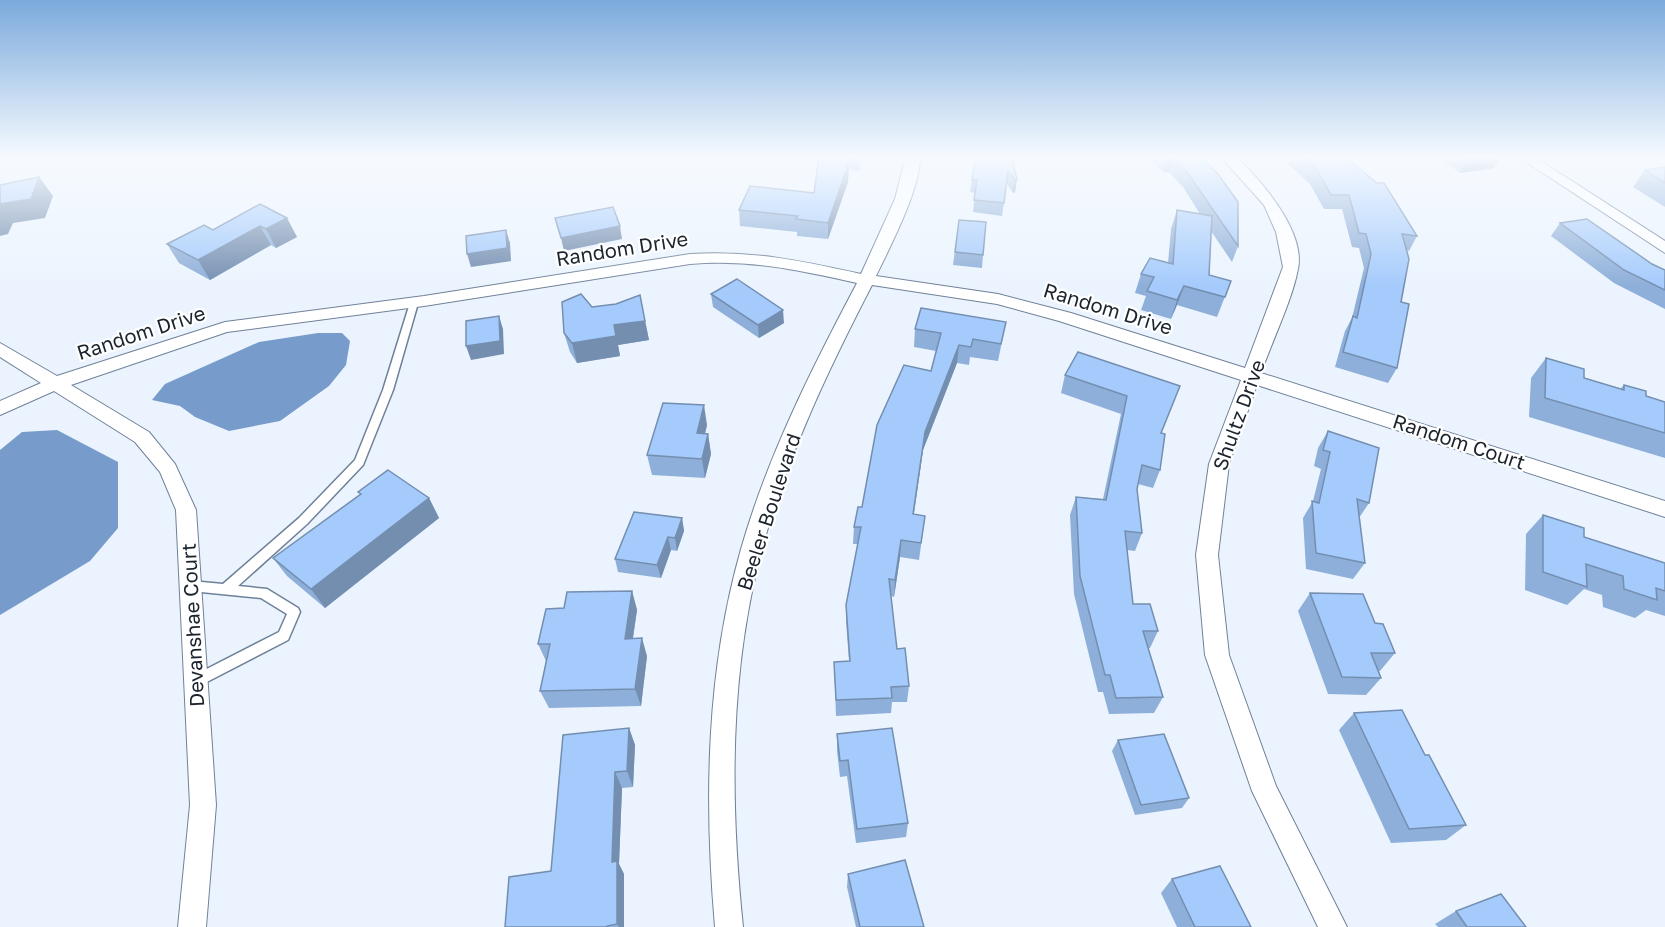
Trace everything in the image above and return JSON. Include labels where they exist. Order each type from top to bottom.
[{"type":"street","name":"Beeler Boulevard","points":[[729,927],[719,788],[726,674],[747,565],[802,410],[868,280],[902,199]]},
{"type":"street","name":"Shultz Drive","points":[[1267,199],[1281,219],[1288,240],[1291,267],[1254,375],[1219,464],[1206,555],[1217,655],[1265,791],[1333,927]]},
{"type":"street","points":[[1590,199],[1665,248]]},
{"type":"street","name":"Random Drive","points":[[0,409],[56,383],[225,327],[414,303],[690,259],[728,256],[768,259],[868,280],[998,299],[1065,317],[1254,375]]},
{"type":"street","name":"Devanshae Court","points":[[0,349],[142,437],[168,469],[186,510],[203,805],[192,927]]},
{"type":"street","name":"Random Court","points":[[1254,375],[1665,509]]},
{"type":"lane","points":[[226,590],[303,521],[359,462],[388,390],[414,303]]},
{"type":"lane","points":[[191,586],[263,593],[294,612],[284,636],[196,681]]},
{"type":"water","points":[[318,333],[342,333],[350,341],[346,365],[329,386],[280,421],[229,431],[195,417],[180,406],[152,400],[165,384],[259,342]]},
{"type":"water","points":[[57,430],[118,462],[118,528],[90,561],[0,615],[0,450],[22,432]]},
{"type":"building","points":[[0,199],[29,199],[0,204]]},
{"type":"building","points":[[744,199],[836,199],[828,223],[796,219],[798,216],[739,210]]},
{"type":"building","points":[[974,199],[1004,199],[1004,203]]},
{"type":"building","points":[[1206,199],[1236,199],[1238,202],[1238,246]]},
{"type":"building","points":[[1350,199],[1394,199],[1417,236],[1402,234],[1409,259],[1401,302],[1409,304],[1397,368],[1343,352],[1353,316],[1357,318],[1371,254],[1366,234],[1359,233]]},
{"type":"building","points":[[260,204],[287,218],[266,229],[260,226],[198,260],[167,244],[204,225],[213,230]]},
{"type":"building","points":[[613,207],[620,226],[561,238],[555,218]]},
{"type":"building","points":[[1177,210],[1212,216],[1209,275],[1231,281],[1225,297],[1184,286],[1177,300],[1147,291],[1154,277],[1141,274],[1150,258],[1173,264]]},
{"type":"building","points":[[1587,219],[1652,264],[1665,270],[1665,290],[1624,270],[1560,223]]},
{"type":"building","points":[[959,220],[986,222],[983,255],[955,252]]},
{"type":"building","points":[[506,230],[507,248],[467,254],[466,236]]},
{"type":"building","points":[[737,279],[783,310],[758,325],[711,294]]},
{"type":"building","points":[[581,294],[592,307],[616,304],[640,295],[645,321],[614,325],[616,336],[572,343],[564,333],[562,302]]},
{"type":"building","points":[[921,308],[1006,322],[1001,344],[973,339],[971,347],[959,345],[925,432],[913,514],[925,516],[921,543],[901,540],[895,580],[889,579],[897,649],[905,648],[909,686],[891,687],[892,698],[836,700],[834,662],[850,661],[846,605],[861,527],[854,527],[858,507],[862,507],[877,425],[904,365],[931,371],[941,333],[915,329]]},
{"type":"building","points":[[499,316],[500,341],[466,346],[466,321]]},
{"type":"building","points":[[1078,352],[1180,386],[1161,433],[1165,434],[1160,470],[1142,465],[1137,489],[1142,533],[1125,531],[1133,604],[1150,604],[1158,631],[1143,631],[1163,697],[1116,698],[1110,675],[1105,675],[1080,576],[1076,497],[1106,500],[1127,396],[1065,375]]},
{"type":"building","points":[[1546,358],[1584,369],[1584,378],[1624,390],[1624,385],[1646,391],[1646,396],[1665,402],[1665,433],[1545,398]]},
{"type":"building","points":[[663,403],[704,405],[697,433],[708,434],[702,459],[647,455]]},
{"type":"building","points":[[1328,431],[1379,448],[1369,503],[1357,499],[1365,563],[1316,553],[1312,501],[1319,503],[1330,452],[1323,450]]},
{"type":"building","points":[[388,470],[429,498],[311,589],[273,558],[361,494],[358,492]]},
{"type":"building","points":[[634,512],[682,518],[675,538],[668,537],[657,565],[615,559]]},
{"type":"building","points":[[1543,515],[1584,528],[1584,537],[1665,563],[1665,591],[1656,588],[1657,600],[1624,589],[1623,576],[1586,564],[1587,587],[1543,572]]},
{"type":"building","points":[[632,591],[625,639],[642,638],[635,689],[540,691],[550,644],[538,644],[546,609],[564,608],[567,592]]},
{"type":"building","points":[[1310,593],[1363,594],[1375,623],[1383,624],[1395,653],[1371,653],[1381,678],[1342,677]]},
{"type":"building","points":[[1402,710],[1466,825],[1409,829],[1354,713]]},
{"type":"building","points":[[629,728],[627,771],[615,772],[612,862],[617,861],[617,924],[607,927],[505,927],[509,877],[551,871],[563,735]]},
{"type":"building","points":[[892,728],[908,823],[857,829],[848,760],[840,761],[837,734]]},
{"type":"building","points":[[1164,734],[1189,798],[1141,805],[1118,740]]},
{"type":"building","points":[[905,860],[924,927],[860,927],[848,874]]},
{"type":"building","points":[[1220,866],[1251,927],[1195,927],[1172,879]]},
{"type":"building","points":[[1501,894],[1526,927],[1467,927],[1456,911]]}]
